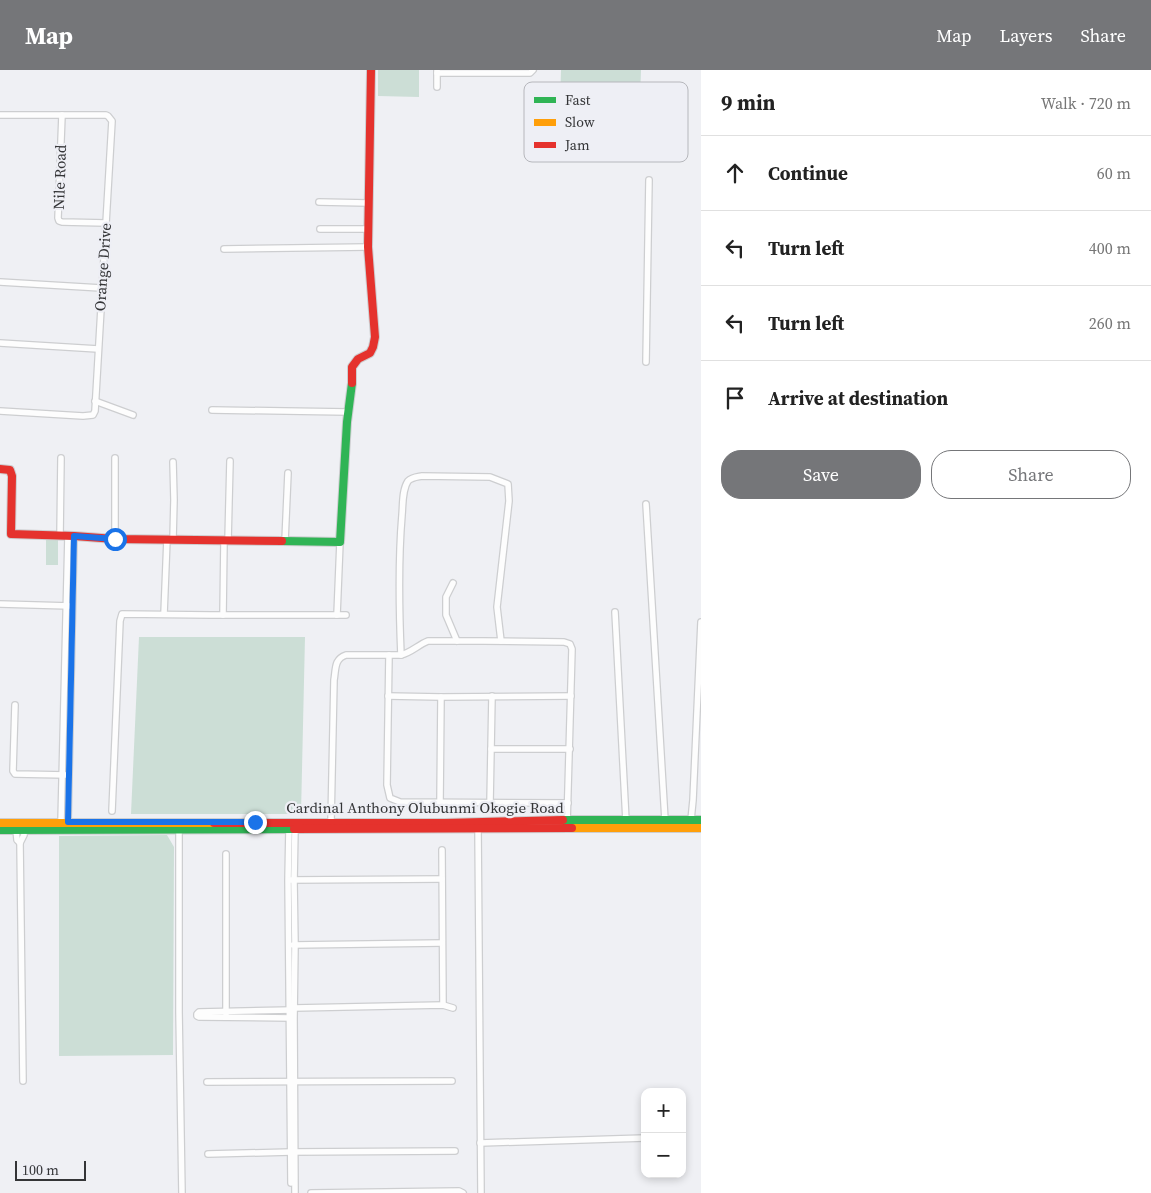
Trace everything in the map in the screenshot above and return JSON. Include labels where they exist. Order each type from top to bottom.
[{"type":"street","points":[[337,615],[352,367],[358,359],[370,353],[374,342],[368,247],[371,70]]},
{"type":"street","points":[[437,88],[437,72],[530,73],[533,70]]},
{"type":"street","points":[[0,114],[62,115]]},
{"type":"street","name":"Orange Drive","points":[[0,410],[83,416],[93,415],[95,411],[112,122],[106,115],[62,115]]},
{"type":"street","name":"Nile Road","points":[[62,115],[59,221],[106,223]]},
{"type":"street","points":[[646,362],[649,180]]},
{"type":"street","points":[[320,202],[368,203]]},
{"type":"street","points":[[320,229],[368,229]]},
{"type":"street","points":[[224,249],[368,247]]},
{"type":"street","points":[[0,282],[101,288]]},
{"type":"street","points":[[0,343],[98,349]]},
{"type":"street","points":[[95,401],[133,415]]},
{"type":"street","points":[[212,410],[348,412]]},
{"type":"street","points":[[61,458],[67,536],[69,606],[64,822]]},
{"type":"street","points":[[115,458],[115,539]]},
{"type":"street","points":[[223,615],[230,461]]},
{"type":"street","points":[[164,614],[174,500],[173,462]]},
{"type":"street","points":[[0,469],[10,470],[12,476],[11,534],[115,539],[340,542]]},
{"type":"street","points":[[285,542],[288,474]]},
{"type":"street","points":[[401,655],[399,606],[400,537],[404,490],[412,477],[490,478],[508,484],[509,501],[497,607],[501,641]]},
{"type":"street","points":[[646,504],[665,820]]},
{"type":"street","points":[[453,583],[446,597],[446,615],[457,641]]},
{"type":"street","points":[[0,604],[69,606]]},
{"type":"street","points":[[615,612],[626,821]]},
{"type":"street","points":[[112,811],[120,621],[122,614],[346,615]]},
{"type":"street","points":[[691,820],[698,774],[701,624]]},
{"type":"street","points":[[331,822],[334,680],[337,661],[340,657],[346,655],[401,655],[428,641],[501,641],[564,642],[570,644],[572,649],[567,824]]},
{"type":"street","points":[[389,655],[387,785],[390,798],[400,802],[568,803]]},
{"type":"street","points":[[388,696],[571,696]]},
{"type":"street","points":[[490,802],[492,696]]},
{"type":"street","points":[[440,802],[441,697]]},
{"type":"street","points":[[15,705],[13,771],[15,774],[66,775]]},
{"type":"street","points":[[491,749],[570,749]]},
{"type":"street","name":"Cardinal Anthony Olubunmi Okogie Road","points":[[0,823],[64,822],[255,826],[292,829],[478,829],[626,821],[701,820]]},
{"type":"street","name":"Cardinal Anthony Olubunmi Okogie Road","points":[[0,830],[179,829],[331,822],[567,824],[701,828]]},
{"type":"street","points":[[20,829],[17,840],[20,843],[23,1081]]},
{"type":"street","points":[[179,829],[182,1193]]},
{"type":"street","points":[[291,1193],[292,829]]},
{"type":"street","points":[[478,829],[480,1193]]},
{"type":"street","points":[[442,850],[442,1006]]},
{"type":"street","points":[[226,854],[226,1015]]},
{"type":"street","points":[[291,880],[442,879]]},
{"type":"street","points":[[292,945],[442,943]]},
{"type":"street","points":[[226,1015],[292,1010],[442,1006],[453,1008]]},
{"type":"street","points":[[226,1015],[292,1018]]},
{"type":"street","points":[[207,1082],[452,1081]]},
{"type":"street","points":[[480,1143],[641,1138]]},
{"type":"street","points":[[208,1154],[455,1151]]},
{"type":"street","points":[[292,1152],[295,1193]]},
{"type":"street","points":[[311,1193],[459,1191],[463,1193]]},
{"type":"shaded area","points":[[378,70],[419,70],[419,97],[378,96]]},
{"type":"shaded area","points":[[561,70],[641,70],[641,82],[561,82]]},
{"type":"shaded area","points":[[46,539],[58,539],[58,565],[46,565]]},
{"type":"shaded area","points":[[139,637],[305,637],[301,814],[131,814]]},
{"type":"shaded area","points":[[167,835],[174,847],[173,1055],[59,1056],[59,836]]},
{"type":"traffic: fast","points":[[282,541],[340,542],[347,422],[352,383]]},
{"type":"traffic: fast","points":[[563,820],[701,820]]},
{"type":"traffic: fast","points":[[0,830],[294,829]]},
{"type":"traffic: slow","points":[[0,823],[214,823]]},
{"type":"traffic: slow","points":[[572,828],[701,828]]},
{"type":"traffic: jam","points":[[352,383],[352,367],[358,359],[370,353],[375,337],[368,247],[371,70]]},
{"type":"traffic: jam","points":[[0,469],[10,470],[12,476],[11,534],[115,539],[282,541]]},
{"type":"traffic: jam","points":[[214,823],[445,823],[563,820]]},
{"type":"traffic: jam","points":[[294,829],[572,828]]},
{"type":"route","points":[[115,539],[74,536],[68,822],[255,822]]}]
